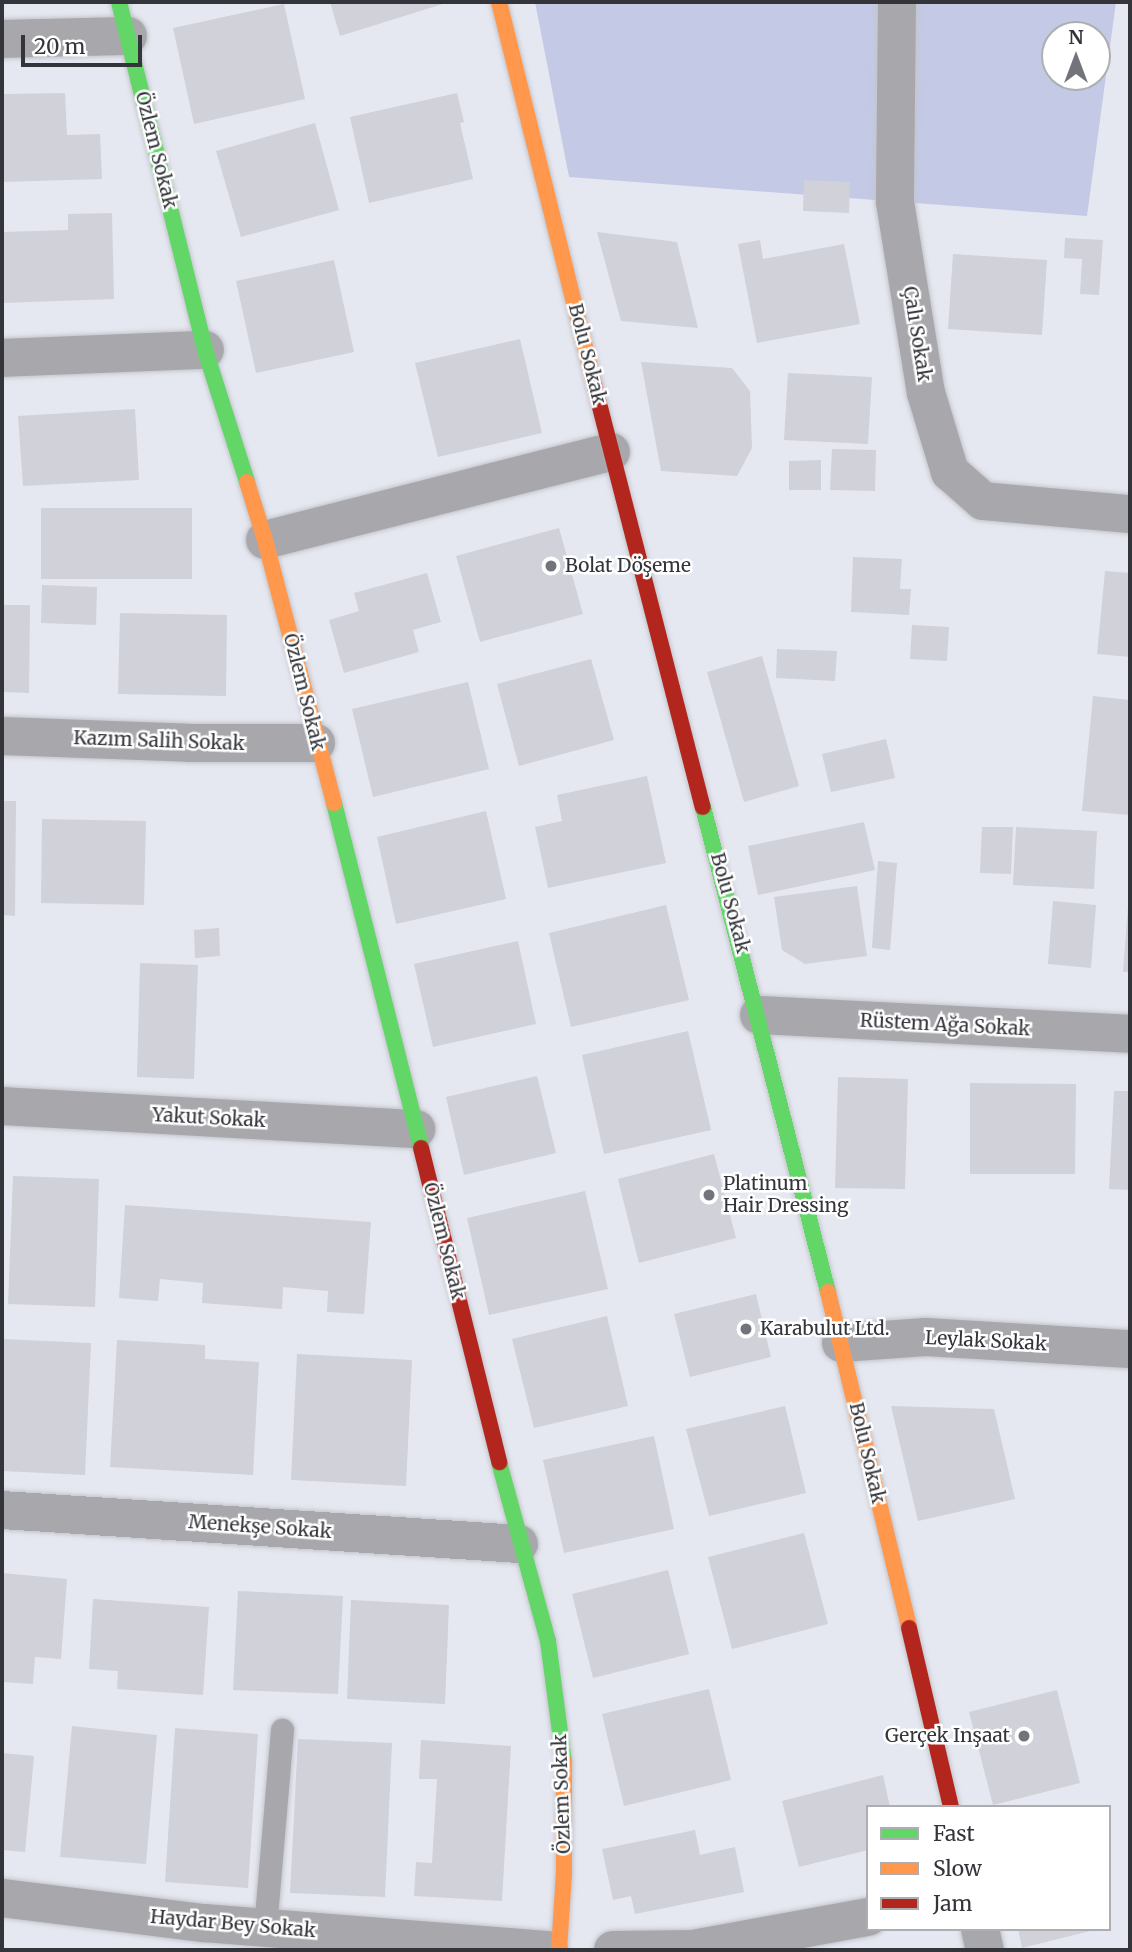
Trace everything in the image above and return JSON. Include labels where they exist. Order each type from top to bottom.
[{"type":"street","name":"Bolu Sokak","points":[[499,2],[611,452],[759,1015],[841,1343],[951,1805]]},
{"type":"street","name":"Çalı Sokak","points":[[897,2],[895,202],[926,393],[950,472],[983,501],[1130,514]]},
{"type":"street","points":[[2,39],[124,19]]},
{"type":"street","name":"Özlem Sokak","points":[[124,19],[205,350],[265,540],[519,1544],[548,1641],[564,1756],[564,1872],[559,1950]]},
{"type":"street","points":[[2,358],[205,350]]},
{"type":"street","points":[[265,540],[611,452]]},
{"type":"street","name":"Kazım Salih Sokak","points":[[2,736],[190,743],[316,743]]},
{"type":"street","name":"Rüstem Ağa Sokak","points":[[759,1015],[1130,1034]]},
{"type":"street","name":"Yakut Sokak","points":[[2,1106],[416,1129]]},
{"type":"street","name":"Leylak Sokak","points":[[841,1343],[926,1337],[1130,1349]]},
{"type":"street","name":"Menekşe Sokak","points":[[2,1510],[519,1544]]},
{"type":"street","name":"Haydar Bey Sokak","points":[[2,1898],[202,1937],[265,1928],[549,1950]]},
{"type":"street","points":[[613,1950],[693,1949],[866,1917]]},
{"type":"street","points":[[980,1931],[985,1950]]},
{"type":"lane","points":[[265,1928],[282,1730]]},
{"type":"shaded area","points":[[535,2],[1116,2],[1111,39],[1111,21],[1041,21],[1041,91],[1104,91],[1087,216],[569,177]]},
{"type":"building","points":[[330,2],[449,2],[340,36]]},
{"type":"building","points":[[284,4],[305,99],[194,124],[173,28]]},
{"type":"building","points":[[65,93],[67,135],[100,134],[102,179],[2,182],[2,94]]},
{"type":"building","points":[[457,93],[464,122],[460,123],[473,179],[369,203],[350,117]]},
{"type":"building","points":[[315,123],[339,210],[241,237],[216,151]]},
{"type":"building","points":[[804,180],[850,182],[849,213],[803,211]]},
{"type":"building","points":[[112,213],[114,299],[2,303],[2,232],[68,230],[68,214]]},
{"type":"building","points":[[597,232],[677,242],[698,328],[621,321]]},
{"type":"building","points":[[1065,238],[1103,240],[1099,295],[1080,294],[1082,259],[1064,258]]},
{"type":"building","points":[[760,240],[763,259],[844,244],[860,324],[757,343],[738,244]]},
{"type":"building","points":[[953,254],[1047,260],[1042,335],[948,329]]},
{"type":"building","points":[[334,260],[354,352],[256,373],[236,281]]},
{"type":"building","points":[[520,339],[542,433],[438,457],[415,363]]},
{"type":"building","points":[[641,362],[732,368],[750,391],[752,448],[737,476],[661,471]]},
{"type":"building","points":[[788,373],[872,377],[868,444],[784,440]]},
{"type":"building","points":[[135,409],[139,480],[23,486],[18,416]]},
{"type":"building","points":[[832,449],[876,450],[875,491],[830,490]]},
{"type":"building","points":[[821,460],[821,490],[789,490],[789,461]]},
{"type":"building","points":[[41,508],[192,508],[192,579],[41,579]]},
{"type":"building","points":[[559,528],[583,614],[480,642],[456,556]]},
{"type":"building","points":[[853,557],[902,559],[900,589],[911,589],[909,615],[851,612]]},
{"type":"building","points":[[1105,571],[1130,573],[1130,657],[1097,654]]},
{"type":"building","points":[[427,573],[441,622],[413,630],[419,652],[344,673],[329,620],[359,611],[354,593]]},
{"type":"building","points":[[42,585],[97,587],[96,625],[41,623]]},
{"type":"building","points":[[2,605],[30,605],[29,693],[2,692]]},
{"type":"building","points":[[120,613],[227,615],[226,696],[118,694]]},
{"type":"building","points":[[912,625],[949,627],[947,661],[910,659]]},
{"type":"building","points":[[777,649],[837,651],[835,681],[776,678]]},
{"type":"building","points":[[762,656],[799,786],[744,802],[707,672]]},
{"type":"building","points":[[591,659],[614,740],[519,766],[497,684]]},
{"type":"building","points":[[468,682],[489,769],[373,797],[352,709]]},
{"type":"building","points":[[1093,696],[1130,700],[1130,815],[1082,811]]},
{"type":"building","points":[[886,739],[895,778],[831,792],[822,754]]},
{"type":"building","points":[[647,776],[666,863],[548,888],[535,827],[562,821],[557,795]]},
{"type":"building","points":[[2,801],[16,801],[15,916],[2,915]]},
{"type":"building","points":[[486,811],[506,899],[396,924],[377,837]]},
{"type":"building","points":[[42,819],[146,821],[144,905],[41,903]]},
{"type":"building","points":[[864,822],[875,870],[758,895],[748,846]]},
{"type":"building","points":[[982,827],[1013,827],[1011,874],[980,873]]},
{"type":"building","points":[[1016,827],[1097,831],[1094,889],[1013,885]]},
{"type":"building","points":[[878,861],[897,863],[890,950],[872,948]]},
{"type":"building","points":[[857,886],[867,956],[805,964],[782,950],[774,897]]},
{"type":"building","points":[[1053,901],[1096,905],[1091,968],[1048,964]]},
{"type":"building","points":[[666,905],[689,1000],[571,1027],[549,933]]},
{"type":"building","points":[[1128,907],[1130,972],[1123,972]]},
{"type":"building","points":[[219,928],[220,956],[195,958],[194,930]]},
{"type":"building","points":[[518,941],[536,1024],[433,1047],[414,964]]},
{"type":"building","points":[[140,963],[198,965],[194,1079],[137,1077]]},
{"type":"building","points":[[688,1031],[711,1130],[604,1154],[582,1055]]},
{"type":"building","points":[[537,1076],[556,1153],[464,1175],[446,1097]]},
{"type":"building","points":[[838,1077],[908,1079],[905,1189],[835,1188]]},
{"type":"building","points":[[970,1083],[1076,1084],[1075,1174],[970,1174]]},
{"type":"building","points":[[1114,1091],[1130,1091],[1130,1190],[1109,1189]]},
{"type":"building","points":[[714,1154],[736,1238],[639,1263],[618,1179]]},
{"type":"building","points":[[13,1176],[99,1179],[95,1307],[8,1304]]},
{"type":"building","points":[[585,1191],[608,1289],[489,1315],[467,1218]]},
{"type":"building","points":[[125,1205],[371,1222],[364,1314],[327,1312],[328,1291],[283,1287],[282,1309],[202,1303],[203,1283],[160,1279],[158,1301],[119,1298]]},
{"type":"building","points":[[756,1294],[771,1357],[690,1377],[674,1314]]},
{"type":"building","points":[[607,1316],[628,1406],[534,1428],[512,1339]]},
{"type":"building","points":[[2,1339],[91,1343],[85,1475],[2,1471]]},
{"type":"building","points":[[117,1340],[205,1345],[205,1359],[259,1362],[253,1475],[110,1467]]},
{"type":"building","points":[[297,1354],[412,1360],[406,1486],[291,1480]]},
{"type":"building","points":[[785,1406],[806,1493],[709,1516],[686,1429]]},
{"type":"building","points":[[891,1406],[994,1409],[1015,1499],[918,1521]]},
{"type":"building","points":[[654,1436],[674,1529],[564,1553],[543,1460]]},
{"type":"building","points":[[804,1533],[828,1624],[732,1649],[708,1557]]},
{"type":"building","points":[[668,1570],[689,1654],[593,1678],[572,1594]]},
{"type":"building","points":[[2,1573],[67,1579],[61,1659],[35,1657],[33,1684],[2,1682]]},
{"type":"building","points":[[238,1591],[343,1596],[338,1694],[233,1690]]},
{"type":"building","points":[[93,1599],[209,1607],[203,1695],[117,1689],[118,1671],[89,1669]]},
{"type":"building","points":[[351,1600],[449,1605],[445,1704],[347,1699]]},
{"type":"building","points":[[709,1689],[731,1780],[624,1806],[602,1714]]},
{"type":"building","points":[[1057,1690],[1080,1783],[993,1805],[969,1712]]},
{"type":"building","points":[[72,1726],[157,1735],[146,1864],[60,1857]]},
{"type":"building","points":[[175,1728],[258,1734],[248,1888],[165,1882]]},
{"type":"building","points":[[298,1739],[392,1743],[385,1897],[290,1893]]},
{"type":"building","points":[[421,1740],[511,1746],[502,1901],[414,1896],[416,1862],[432,1863],[437,1779],[419,1779]]},
{"type":"building","points":[[2,1753],[34,1756],[25,1852],[2,1850]]},
{"type":"building","points":[[883,1775],[890,1805],[866,1805],[866,1850],[799,1867],[782,1801]]},
{"type":"building","points":[[695,1830],[700,1855],[735,1847],[744,1892],[635,1914],[631,1896],[613,1900],[602,1849]]},
{"type":"building","points":[[1018,1931],[1090,1931],[1022,1948]]},
{"type":"traffic: fast","points":[[119,2],[205,350],[247,482]]},
{"type":"traffic: fast","points":[[334,803],[421,1148]]},
{"type":"traffic: fast","points":[[703,807],[828,1292]]},
{"type":"traffic: fast","points":[[499,1462],[548,1641],[564,1762]]},
{"type":"traffic: slow","points":[[499,2],[592,376]]},
{"type":"traffic: slow","points":[[247,482],[265,540],[334,803]]},
{"type":"traffic: slow","points":[[828,1292],[909,1628]]},
{"type":"traffic: slow","points":[[559,1950],[564,1872],[564,1762]]},
{"type":"traffic: jam","points":[[592,376],[703,807]]},
{"type":"traffic: jam","points":[[421,1148],[499,1462]]},
{"type":"traffic: jam","points":[[909,1628],[951,1805]]},
{"type":"place","name":"Bolat Döşeme","points":[[551,566]]},
{"type":"place","name":"Platinum Hair Dressing","points":[[709,1195]]},
{"type":"place","name":"Karabulut Ltd.","points":[[746,1329]]},
{"type":"place","name":"Gerçek Inşaat","points":[[1024,1736]]}]
